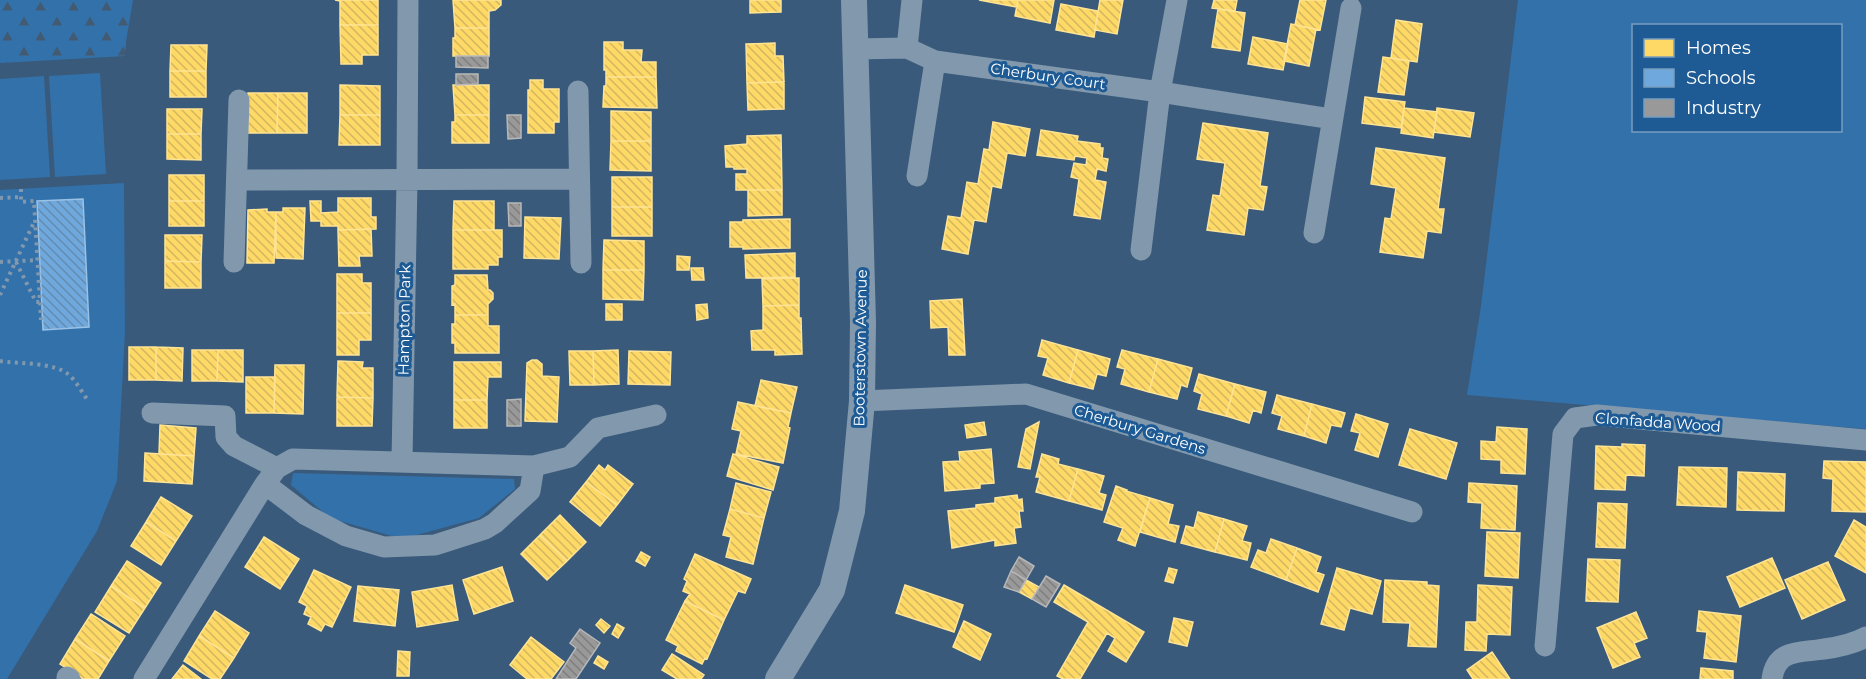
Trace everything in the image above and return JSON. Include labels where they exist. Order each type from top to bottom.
[{"type":"street","name":"Hampton Park","points":[[402,461],[408,0]]},
{"type":"street","name":"Booterstown Avenue","points":[[778,679],[832,590],[852,511],[862,401],[863,322],[854,0]]},
{"type":"street","points":[[907,48],[912,0]]},
{"type":"street","points":[[1142,250],[1160,92],[1177,0]]},
{"type":"street","points":[[1314,233],[1351,8]]},
{"type":"street","name":"Cherbury Court","points":[[855,49],[907,48],[935,61],[1160,92],[1332,119]]},
{"type":"street","points":[[917,176],[935,61]]},
{"type":"street","points":[[578,91],[581,263]]},
{"type":"street","points":[[234,262],[239,100]]},
{"type":"street","points":[[237,180],[579,179]]},
{"type":"street","name":"Cherbury Gardens","points":[[862,401],[1026,394],[1412,512]]},
{"type":"street","points":[[152,413],[225,416],[226,437],[271,476],[306,515],[346,536],[384,547],[435,545],[485,529],[495,523],[530,491],[534,466]]},
{"type":"street","points":[[144,679],[271,476],[293,459],[534,466],[570,457],[598,429],[656,414]]},
{"type":"street","name":"Clonfadda Wood","points":[[1545,646],[1563,434],[1575,418],[1597,415],[1866,440]]},
{"type":"street","points":[[1772,679],[1780,659],[1792,653],[1823,650],[1854,643],[1866,637]]},
{"type":"path","points":[[21,189],[21,202],[34,201],[41,320]]},
{"type":"path","points":[[0,198],[21,197]]},
{"type":"path","points":[[0,295],[35,219]]},
{"type":"path","points":[[0,262],[38,260]]},
{"type":"path","points":[[15,261],[36,302],[40,302]]},
{"type":"path","points":[[0,362],[37,364],[69,374],[89,402]]},
{"type":"green space","points":[[0,0],[133,0],[125,56],[0,63]]},
{"type":"green space","points":[[1518,0],[1866,0],[1866,429],[1467,395],[1481,306]]},
{"type":"green space","points":[[100,73],[106,174],[55,177],[49,76]]},
{"type":"green space","points":[[44,76],[50,177],[0,180],[0,79]]},
{"type":"green space","points":[[124,183],[125,332],[117,481],[97,531],[7,679],[0,679],[0,190]]},
{"type":"green space","points":[[293,473],[514,479],[515,489],[479,518],[402,539],[330,518],[291,485]]},
{"type":"building: Homes","points":[[335,0],[378,0],[378,25],[340,25],[340,1]]},
{"type":"building: Homes","points":[[453,0],[501,0],[501,5],[489,11],[489,28],[455,28]]},
{"type":"building: Homes","points":[[750,0],[781,0],[781,12],[750,13]]},
{"type":"building: Homes","points":[[979,0],[1018,0],[1017,7]]},
{"type":"building: Homes","points":[[1018,0],[1054,0],[1050,23],[1015,16]]},
{"type":"building: Homes","points":[[1100,0],[1123,0],[1117,34],[1095,30]]},
{"type":"building: Homes","points":[[1214,0],[1237,0],[1235,11],[1212,8]]},
{"type":"building: Homes","points":[[1300,0],[1326,0],[1320,30],[1295,25]]},
{"type":"building: Homes","points":[[1061,4],[1098,11],[1094,37],[1056,30]]},
{"type":"building: Homes","points":[[1218,9],[1245,13],[1240,51],[1212,47]]},
{"type":"building: Homes","points":[[1396,20],[1422,24],[1417,62],[1391,58]]},
{"type":"building: Homes","points":[[1291,24],[1316,29],[1309,66],[1284,61]]},
{"type":"building: Homes","points":[[340,25],[378,25],[378,55],[362,55],[362,64],[341,64]]},
{"type":"building: Homes","points":[[455,28],[489,28],[489,56],[453,56]]},
{"type":"building: Homes","points":[[1253,37],[1288,44],[1283,70],[1248,64]]},
{"type":"building: Homes","points":[[604,42],[623,42],[623,50],[642,50],[641,62],[656,62],[656,77],[606,77]]},
{"type":"building: Homes","points":[[775,43],[775,56],[783,56],[784,82],[747,83],[746,44]]},
{"type":"building: Homes","points":[[171,45],[207,45],[206,71],[170,71]]},
{"type":"building: Homes","points":[[1383,57],[1409,61],[1404,95],[1378,92]]},
{"type":"building: Homes","points":[[170,71],[206,71],[206,97],[170,97]]},
{"type":"building: Homes","points":[[606,77],[656,77],[657,108],[603,107]]},
{"type":"building: Homes","points":[[530,80],[543,80],[543,89],[559,89],[559,122],[554,122],[554,133],[528,133]]},
{"type":"building: Homes","points":[[784,82],[784,109],[748,110],[747,83]]},
{"type":"building: Homes","points":[[340,85],[380,86],[380,115],[340,115]]},
{"type":"building: Homes","points":[[453,85],[489,85],[489,115],[455,115]]},
{"type":"building: Homes","points":[[248,93],[278,93],[277,133],[248,133]]},
{"type":"building: Homes","points":[[278,93],[307,93],[307,133],[277,133]]},
{"type":"building: Homes","points":[[1365,97],[1405,102],[1401,128],[1362,123]]},
{"type":"building: Homes","points":[[1404,108],[1437,112],[1433,138],[1401,133]]},
{"type":"building: Homes","points":[[1437,108],[1474,113],[1470,137],[1434,132]]},
{"type":"building: Homes","points":[[167,109],[202,109],[201,134],[167,134]]},
{"type":"building: Homes","points":[[611,111],[651,112],[651,141],[611,141]]},
{"type":"building: Homes","points":[[340,115],[380,115],[380,145],[339,145]]},
{"type":"building: Homes","points":[[455,115],[489,115],[489,143],[452,143],[452,122],[455,122]]},
{"type":"building: Homes","points":[[993,122],[1030,129],[1025,156],[1007,153],[1001,188],[992,186],[986,222],[974,220],[968,254],[942,249],[948,216],[961,218],[967,182],[978,184],[984,149],[989,150]]},
{"type":"building: Homes","points":[[1203,123],[1268,133],[1260,186],[1267,187],[1263,210],[1248,208],[1244,235],[1207,230],[1213,195],[1220,196],[1225,163],[1197,159]]},
{"type":"building: Homes","points":[[1041,130],[1078,136],[1077,141],[1100,144],[1100,148],[1103,148],[1102,158],[1108,159],[1106,171],[1097,169],[1095,180],[1106,182],[1100,219],[1074,215],[1079,179],[1071,177],[1074,163],[1086,165],[1087,158],[1075,156],[1074,160],[1037,155]]},
{"type":"building: Homes","points":[[167,134],[201,134],[201,160],[167,159]]},
{"type":"building: Homes","points":[[781,135],[782,190],[736,190],[736,174],[747,174],[747,169],[726,167],[725,146],[747,144],[747,136]]},
{"type":"building: Homes","points":[[611,141],[651,141],[651,171],[610,170]]},
{"type":"building: Homes","points":[[1376,148],[1445,158],[1438,209],[1444,209],[1441,233],[1427,231],[1423,258],[1380,252],[1385,218],[1391,219],[1396,188],[1371,184]]},
{"type":"building: Homes","points":[[169,175],[204,175],[204,201],[169,201]]},
{"type":"building: Homes","points":[[612,177],[652,177],[652,207],[612,207]]},
{"type":"building: Homes","points":[[748,190],[782,190],[782,215],[748,216]]},
{"type":"building: Homes","points":[[338,198],[371,198],[371,217],[376,217],[376,229],[338,230],[338,226],[321,226],[321,221],[311,221],[310,201],[321,201],[321,213],[338,212]]},
{"type":"building: Homes","points":[[169,201],[204,201],[204,226],[169,226]]},
{"type":"building: Homes","points":[[454,201],[494,201],[494,230],[453,230]]},
{"type":"building: Homes","points":[[612,207],[652,207],[652,236],[612,236]]},
{"type":"building: Homes","points":[[283,208],[305,208],[303,259],[276,258],[276,212],[283,212]]},
{"type":"building: Homes","points":[[267,209],[267,212],[276,212],[274,263],[247,263],[248,210]]},
{"type":"building: Homes","points":[[525,217],[561,218],[559,259],[524,258]]},
{"type":"building: Homes","points":[[790,219],[790,248],[730,247],[730,222]]},
{"type":"building: Homes","points":[[371,229],[372,256],[359,256],[360,266],[339,266],[338,230]]},
{"type":"building: Homes","points":[[453,230],[502,230],[502,257],[498,257],[498,265],[488,265],[488,269],[453,269]]},
{"type":"building: Homes","points":[[165,235],[202,235],[201,262],[165,261]]},
{"type":"building: Homes","points":[[604,240],[644,241],[644,270],[603,270]]},
{"type":"building: Homes","points":[[795,253],[795,277],[746,278],[745,255]]},
{"type":"building: Homes","points":[[677,256],[690,257],[689,270],[677,270]]},
{"type":"building: Homes","points":[[165,261],[201,262],[201,288],[165,288]]},
{"type":"building: Homes","points":[[691,268],[703,268],[704,280],[692,280]]},
{"type":"building: Homes","points":[[603,270],[644,270],[643,300],[603,299]]},
{"type":"building: Homes","points":[[337,274],[362,274],[362,283],[371,283],[371,313],[337,313]]},
{"type":"building: Homes","points":[[455,275],[487,275],[488,290],[493,293],[493,299],[488,304],[488,315],[455,315],[455,304],[452,305],[452,286],[455,285]]},
{"type":"building: Homes","points":[[799,278],[799,305],[763,306],[762,279]]},
{"type":"building: Homes","points":[[962,299],[965,355],[949,355],[948,327],[931,328],[930,301]]},
{"type":"building: Homes","points":[[606,304],[622,304],[622,320],[606,320]]},
{"type":"building: Homes","points":[[707,304],[708,318],[697,320],[696,305]]},
{"type":"building: Homes","points":[[799,305],[802,354],[775,355],[775,350],[752,350],[751,331],[763,330],[763,306]]},
{"type":"building: Homes","points":[[337,313],[371,313],[371,340],[359,340],[359,355],[337,355]]},
{"type":"building: Homes","points":[[455,315],[488,315],[488,326],[499,326],[499,353],[455,353],[455,343],[452,343],[452,324],[455,324]]},
{"type":"building: Homes","points":[[1042,340],[1078,350],[1069,383],[1043,375],[1048,358],[1038,356]]},
{"type":"building: Homes","points":[[129,347],[156,347],[156,380],[129,380]]},
{"type":"building: Homes","points":[[156,347],[183,348],[182,381],[156,380]]},
{"type":"building: Homes","points":[[192,350],[218,350],[217,381],[192,381]]},
{"type":"building: Homes","points":[[218,350],[243,350],[243,382],[217,381]]},
{"type":"building: Homes","points":[[618,350],[619,384],[594,385],[593,351]]},
{"type":"building: Homes","points":[[1078,350],[1110,359],[1106,376],[1097,374],[1093,389],[1069,383]]},
{"type":"building: Homes","points":[[1122,350],[1158,359],[1149,392],[1121,384],[1125,369],[1117,367]]},
{"type":"building: Homes","points":[[569,351],[593,351],[594,385],[570,385]]},
{"type":"building: Homes","points":[[629,351],[671,352],[670,385],[628,384]]},
{"type":"building: Homes","points":[[1158,359],[1192,368],[1187,387],[1181,385],[1177,399],[1149,392]]},
{"type":"building: Homes","points":[[537,360],[542,364],[542,376],[559,377],[557,422],[525,421],[527,363]]},
{"type":"building: Homes","points":[[338,361],[363,362],[362,368],[373,368],[373,398],[337,397]]},
{"type":"building: Homes","points":[[454,362],[501,362],[501,377],[488,377],[487,400],[454,400]]},
{"type":"building: Homes","points":[[275,365],[304,365],[303,414],[274,413]]},
{"type":"building: Homes","points":[[1199,374],[1235,384],[1226,416],[1198,409],[1202,394],[1194,391]]},
{"type":"building: Homes","points":[[246,377],[275,377],[274,413],[246,413]]},
{"type":"building: Homes","points":[[761,380],[797,387],[791,413],[755,406]]},
{"type":"building: Homes","points":[[1235,384],[1266,392],[1261,413],[1253,410],[1249,423],[1226,416]]},
{"type":"building: Homes","points":[[1277,395],[1312,404],[1304,436],[1278,429],[1282,416],[1272,413]]},
{"type":"building: Homes","points":[[337,397],[373,398],[372,426],[337,426]]},
{"type":"building: Homes","points":[[454,400],[487,400],[487,428],[454,428]]},
{"type":"building: Homes","points":[[738,402],[791,413],[783,463],[736,454],[741,431],[732,429]]},
{"type":"building: Homes","points":[[1312,404],[1345,413],[1341,427],[1331,425],[1326,443],[1304,436]]},
{"type":"building: Homes","points":[[1356,414],[1388,424],[1378,457],[1355,450],[1360,433],[1351,431]]},
{"type":"building: Homes","points":[[984,422],[986,435],[967,438],[965,425]]},
{"type":"building: Homes","points":[[1039,422],[1030,469],[1018,467],[1026,429]]},
{"type":"building: Homes","points":[[160,425],[196,428],[194,456],[159,454]]},
{"type":"building: Homes","points":[[1497,427],[1527,429],[1525,474],[1501,473],[1501,460],[1481,459],[1481,441],[1496,442]]},
{"type":"building: Homes","points":[[1410,429],[1457,443],[1446,479],[1399,465]]},
{"type":"building: Homes","points":[[1622,444],[1645,445],[1644,476],[1626,475],[1625,490],[1595,489],[1596,446],[1622,447]]},
{"type":"building: Homes","points":[[991,449],[994,483],[980,484],[980,488],[945,491],[943,462],[960,461],[959,452]]},
{"type":"building: Homes","points":[[145,453],[194,456],[192,484],[144,481]]},
{"type":"building: Homes","points":[[733,454],[779,467],[773,490],[727,476]]},
{"type":"building: Homes","points":[[1042,454],[1059,459],[1058,464],[1078,469],[1069,501],[1036,492],[1040,477],[1036,477]]},
{"type":"building: Homes","points":[[1824,461],[1866,462],[1866,512],[1832,511],[1833,479],[1823,478]]},
{"type":"building: Homes","points":[[599,465],[605,470],[608,465],[633,484],[617,505],[586,482]]},
{"type":"building: Homes","points":[[1679,467],[1727,468],[1726,507],[1677,505]]},
{"type":"building: Homes","points":[[1078,469],[1104,476],[1099,493],[1106,495],[1102,510],[1069,501]]},
{"type":"building: Homes","points":[[1738,472],[1785,474],[1784,511],[1737,510]]},
{"type":"building: Homes","points":[[586,482],[617,505],[600,526],[570,502]]},
{"type":"building: Homes","points":[[736,483],[771,492],[764,518],[730,509]]},
{"type":"building: Homes","points":[[1469,483],[1517,486],[1515,530],[1481,528],[1482,503],[1468,502]]},
{"type":"building: Homes","points":[[1116,486],[1150,498],[1135,546],[1118,540],[1123,528],[1104,522]]},
{"type":"building: Homes","points":[[1017,495],[1018,500],[1022,499],[1023,511],[1019,511],[1021,527],[1014,528],[1016,543],[995,546],[995,540],[952,548],[948,511],[976,508],[976,505],[995,503],[995,498]]},
{"type":"building: Homes","points":[[161,497],[192,516],[176,541],[146,522]]},
{"type":"building: Homes","points":[[1150,498],[1173,505],[1168,524],[1179,526],[1175,542],[1140,532]]},
{"type":"building: Homes","points":[[1598,503],[1627,504],[1625,548],[1596,547]]},
{"type":"building: Homes","points":[[730,509],[764,518],[753,564],[726,557],[731,537],[723,535]]},
{"type":"building: Homes","points":[[1198,512],[1224,519],[1215,552],[1181,543],[1186,526],[1194,528]]},
{"type":"building: Homes","points":[[560,515],[586,542],[567,561],[540,535]]},
{"type":"building: Homes","points":[[1224,519],[1247,526],[1242,541],[1251,543],[1247,560],[1215,552]]},
{"type":"building: Homes","points":[[1854,520],[1866,527],[1866,573],[1835,556]]},
{"type":"building: Homes","points":[[146,522],[176,541],[161,565],[131,546]]},
{"type":"building: Homes","points":[[1487,532],[1520,533],[1518,578],[1485,576]]},
{"type":"building: Homes","points":[[540,535],[567,561],[547,580],[521,554]]},
{"type":"building: Homes","points":[[264,537],[299,559],[280,589],[245,567]]},
{"type":"building: Homes","points":[[1271,539],[1297,548],[1286,580],[1251,567],[1258,550],[1266,553]]},
{"type":"building: Homes","points":[[1297,548],[1321,557],[1316,572],[1324,575],[1318,592],[1286,580]]},
{"type":"building: Homes","points":[[641,552],[650,557],[645,566],[636,561]]},
{"type":"building: Homes","points":[[695,554],[751,579],[745,593],[738,591],[724,620],[685,601],[690,594],[683,591],[687,581],[684,579]]},
{"type":"building: Homes","points":[[1772,558],[1785,588],[1740,607],[1727,577]]},
{"type":"building: Homes","points":[[1588,559],[1620,560],[1618,602],[1586,601]]},
{"type":"building: Homes","points":[[127,561],[161,583],[145,608],[111,586]]},
{"type":"building: Homes","points":[[1828,562],[1845,600],[1802,619],[1785,580]]},
{"type":"building: Homes","points":[[502,567],[513,601],[474,614],[463,580]]},
{"type":"building: Homes","points":[[1169,568],[1177,570],[1173,583],[1165,581]]},
{"type":"building: Homes","points":[[1337,568],[1381,581],[1372,614],[1350,608],[1344,630],[1321,624]]},
{"type":"building: Homes","points":[[314,570],[351,587],[332,627],[325,624],[321,631],[308,624],[311,617],[304,614],[307,606],[299,602]]},
{"type":"building: Homes","points":[[1026,580],[1039,587],[1032,599],[1019,592]]},
{"type":"building: Homes","points":[[1385,580],[1427,582],[1427,585],[1439,586],[1436,647],[1408,646],[1410,623],[1383,622]]},
{"type":"building: Homes","points":[[452,585],[458,620],[417,627],[412,592]]},
{"type":"building: Homes","points":[[905,585],[963,605],[954,632],[896,613]]},
{"type":"building: Homes","points":[[1064,585],[1144,632],[1126,662],[1108,651],[1115,638],[1107,633],[1080,679],[1063,679],[1057,676],[1088,622],[1054,602]]},
{"type":"building: Homes","points":[[1478,585],[1512,587],[1510,635],[1487,634],[1486,651],[1465,650],[1466,622],[1477,622]]},
{"type":"building: Homes","points":[[111,586],[145,608],[129,633],[95,612]]},
{"type":"building: Homes","points":[[358,586],[399,590],[395,626],[354,621]]},
{"type":"building: Homes","points":[[685,601],[724,620],[707,659],[705,658],[702,664],[676,651],[678,646],[666,640]]},
{"type":"building: Homes","points":[[215,611],[249,633],[234,658],[199,636]]},
{"type":"building: Homes","points":[[1699,611],[1741,616],[1736,662],[1704,658],[1707,632],[1697,631]]},
{"type":"building: Homes","points":[[1636,612],[1647,638],[1634,643],[1640,657],[1613,668],[1597,628]]},
{"type":"building: Homes","points":[[91,614],[125,636],[109,661],[75,639]]},
{"type":"building: Homes","points":[[1174,618],[1193,622],[1187,646],[1169,642]]},
{"type":"building: Homes","points":[[601,619],[610,626],[604,633],[596,625]]},
{"type":"building: Homes","points":[[964,621],[991,634],[980,660],[953,647]]},
{"type":"building: Homes","points":[[617,624],[624,628],[618,638],[612,634]]},
{"type":"building: Homes","points":[[199,636],[234,658],[220,679],[212,679],[184,661]]},
{"type":"building: Homes","points":[[531,637],[564,662],[551,679],[527,679],[510,665]]},
{"type":"building: Homes","points":[[75,639],[109,661],[98,679],[83,679],[60,664]]},
{"type":"building: Homes","points":[[398,651],[410,652],[409,676],[397,676]]},
{"type":"building: Homes","points":[[1492,652],[1510,679],[1473,679],[1467,670]]},
{"type":"building: Homes","points":[[672,654],[704,675],[701,679],[677,679],[662,670]]},
{"type":"building: Homes","points":[[598,656],[608,662],[604,669],[594,663]]},
{"type":"building: Homes","points":[[183,665],[201,679],[172,679]]},
{"type":"building: Homes","points":[[1701,668],[1733,671],[1733,679],[1700,679]]},
{"type":"building: Schools","points":[[83,199],[89,327],[43,330],[37,201]]},
{"type":"building: Industry","points":[[456,56],[488,56],[488,68],[456,67]]},
{"type":"building: Industry","points":[[456,74],[478,74],[478,84],[456,85]]},
{"type":"building: Industry","points":[[507,115],[521,115],[521,138],[508,139]]},
{"type":"building: Industry","points":[[508,203],[521,203],[521,226],[509,226]]},
{"type":"building: Industry","points":[[521,399],[521,426],[507,426],[507,400]]},
{"type":"building: Industry","points":[[1019,557],[1034,566],[1026,580],[1011,571]]},
{"type":"building: Industry","points":[[1011,571],[1026,580],[1019,592],[1004,587]]},
{"type":"building: Industry","points":[[1046,576],[1060,584],[1046,607],[1032,599]]},
{"type":"building: Industry","points":[[580,629],[600,643],[576,679],[556,679],[576,648],[570,643]]}]
